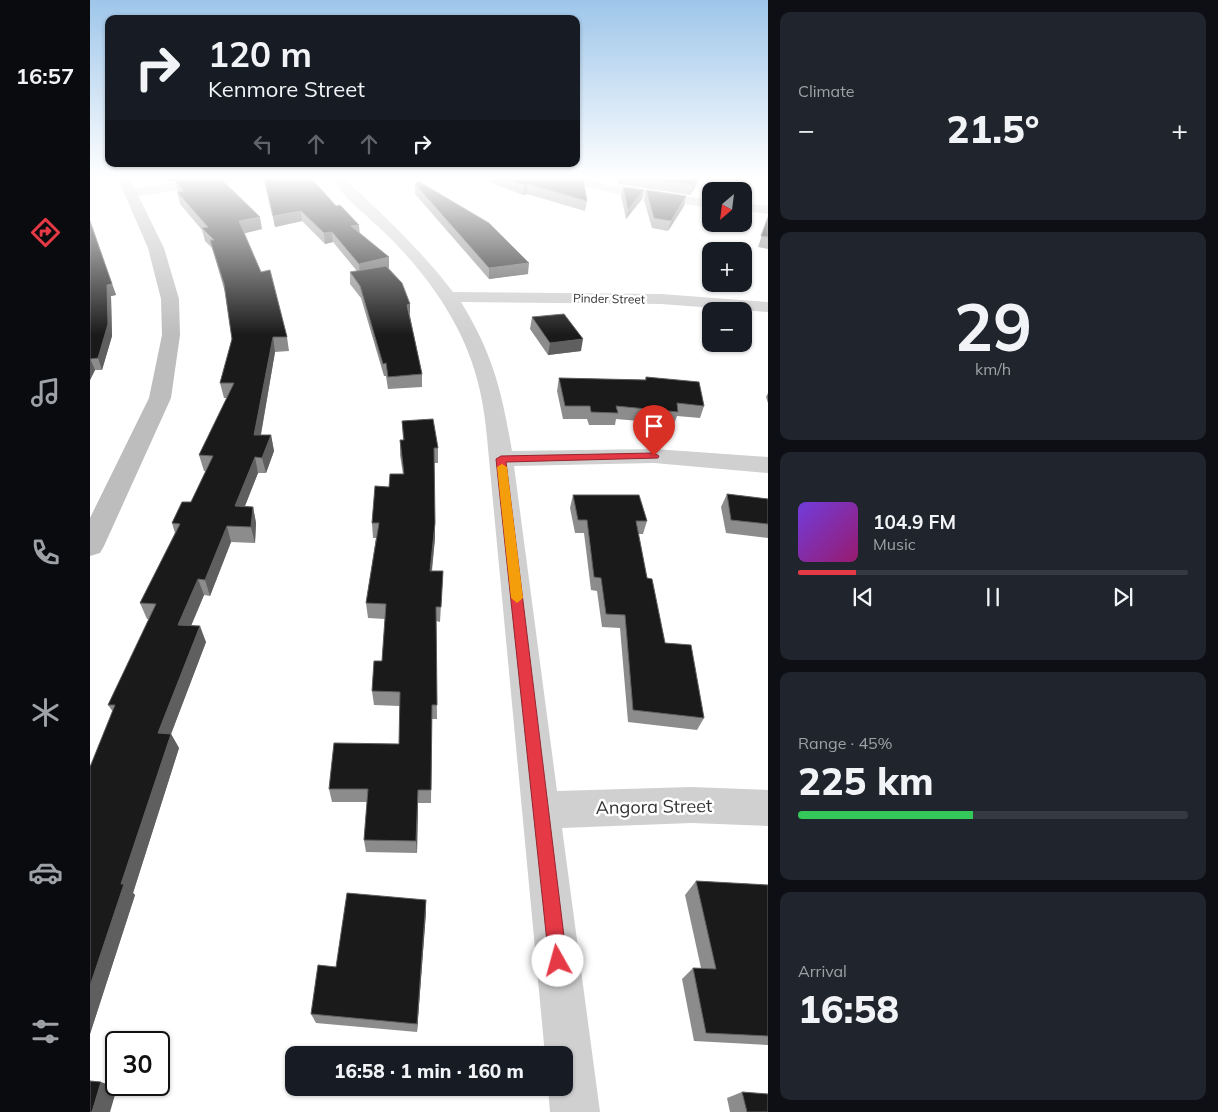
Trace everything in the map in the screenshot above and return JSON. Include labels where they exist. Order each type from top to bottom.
[{"type":"street","points":[[90,546],[160,398],[172,335],[170,299],[158,257],[147,231]]},
{"type":"street","points":[[392,231],[410,248],[449,297],[476,347],[490,390],[501,459],[575,1112]]},
{"type":"street","name":"Pinder Street","points":[[449,297],[661,299],[768,307]]},
{"type":"street","points":[[501,459],[654,456],[768,466]]},
{"type":"street","name":"Angora Street","points":[[540,810],[690,805],[768,808]]},
{"type":"building","points":[[90,231],[93,231],[112,284],[107,285],[108,324],[98,358],[90,359]]},
{"type":"building","points":[[205,231],[243,231],[261,272],[270,270],[287,337],[273,337],[254,435],[271,435],[262,458],[255,457],[235,506],[253,507],[251,527],[227,526],[205,580],[198,579],[178,625],[200,626],[158,733],[171,734],[121,884],[124,884],[90,986],[90,767],[115,705],[108,705],[156,604],[140,603],[180,524],[172,523],[182,502],[191,502],[213,456],[199,455],[234,383],[220,383],[232,339],[224,284],[210,240],[214,240]]},
{"type":"building","points":[[322,231],[357,231],[389,257],[359,264],[332,232],[324,233]]},
{"type":"building","points":[[456,231],[497,231],[529,263],[489,268]]},
{"type":"building","points":[[763,231],[768,231],[768,237],[761,236]]},
{"type":"building","points":[[386,266],[402,283],[410,304],[407,305],[422,374],[388,377],[386,363],[383,364],[360,286],[350,272]]},
{"type":"building","points":[[564,314],[583,339],[550,343],[532,317]]},
{"type":"building","points":[[646,377],[699,382],[704,406],[677,403],[678,412],[616,406],[618,413],[591,412],[590,406],[565,406],[559,378],[646,380]]},
{"type":"building","points":[[433,419],[438,448],[434,448],[435,523],[430,571],[443,571],[441,607],[436,607],[437,705],[432,705],[431,790],[418,790],[416,841],[364,840],[368,789],[329,789],[334,743],[399,744],[400,692],[372,691],[374,661],[382,661],[386,604],[366,603],[379,523],[372,523],[375,486],[389,487],[390,474],[404,474],[400,440],[404,440],[402,421]]},
{"type":"building","points":[[727,494],[768,499],[768,524],[731,520]]},
{"type":"building","points":[[573,495],[639,495],[647,521],[636,521],[647,578],[652,579],[665,643],[691,645],[704,718],[633,710],[625,615],[606,614],[601,578],[594,577],[587,520],[578,520]]},
{"type":"building","points":[[696,881],[768,885],[768,1036],[706,1033],[693,968],[716,969]]},
{"type":"building","points":[[347,893],[426,900],[417,1024],[311,1014],[318,965],[336,967]]},
{"type":"building","points":[[90,1081],[101,1082],[92,1112],[90,1112]]},
{"type":"building","points":[[742,1092],[768,1094],[768,1112],[747,1112]]},
{"type":"slow traffic","points":[[502,467],[517,598]]},
{"type":"route","points":[[558,961],[501,459],[654,456]]}]
